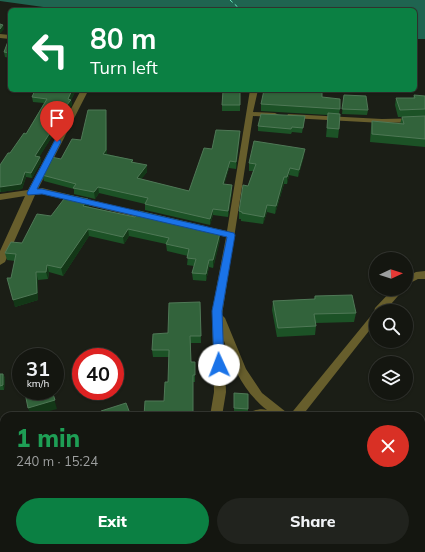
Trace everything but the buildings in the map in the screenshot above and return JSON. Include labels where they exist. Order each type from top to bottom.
[{"type":"street","points":[[0,262],[31,193],[83,92]]},
{"type":"street","points":[[217,412],[220,392],[217,311],[231,235],[253,92]]},
{"type":"street","points":[[249,114],[382,121],[425,120]]},
{"type":"street","points":[[0,197],[42,191],[156,219]]},
{"type":"street","points":[[186,226],[231,235]]},
{"type":"street","points":[[413,278],[425,276]]},
{"type":"street","points":[[385,304],[393,296]]},
{"type":"street","points":[[217,311],[241,371],[258,396],[277,412]]},
{"type":"street","points":[[298,412],[369,324]]},
{"type":"shaded area","points":[[425,0],[425,39],[417,39],[417,8],[51,8],[0,1]]},
{"type":"ferry route","points":[[230,0],[239,8]]},
{"type":"route","points":[[57,142],[31,193],[42,191],[231,235],[217,311],[219,365]]}]
